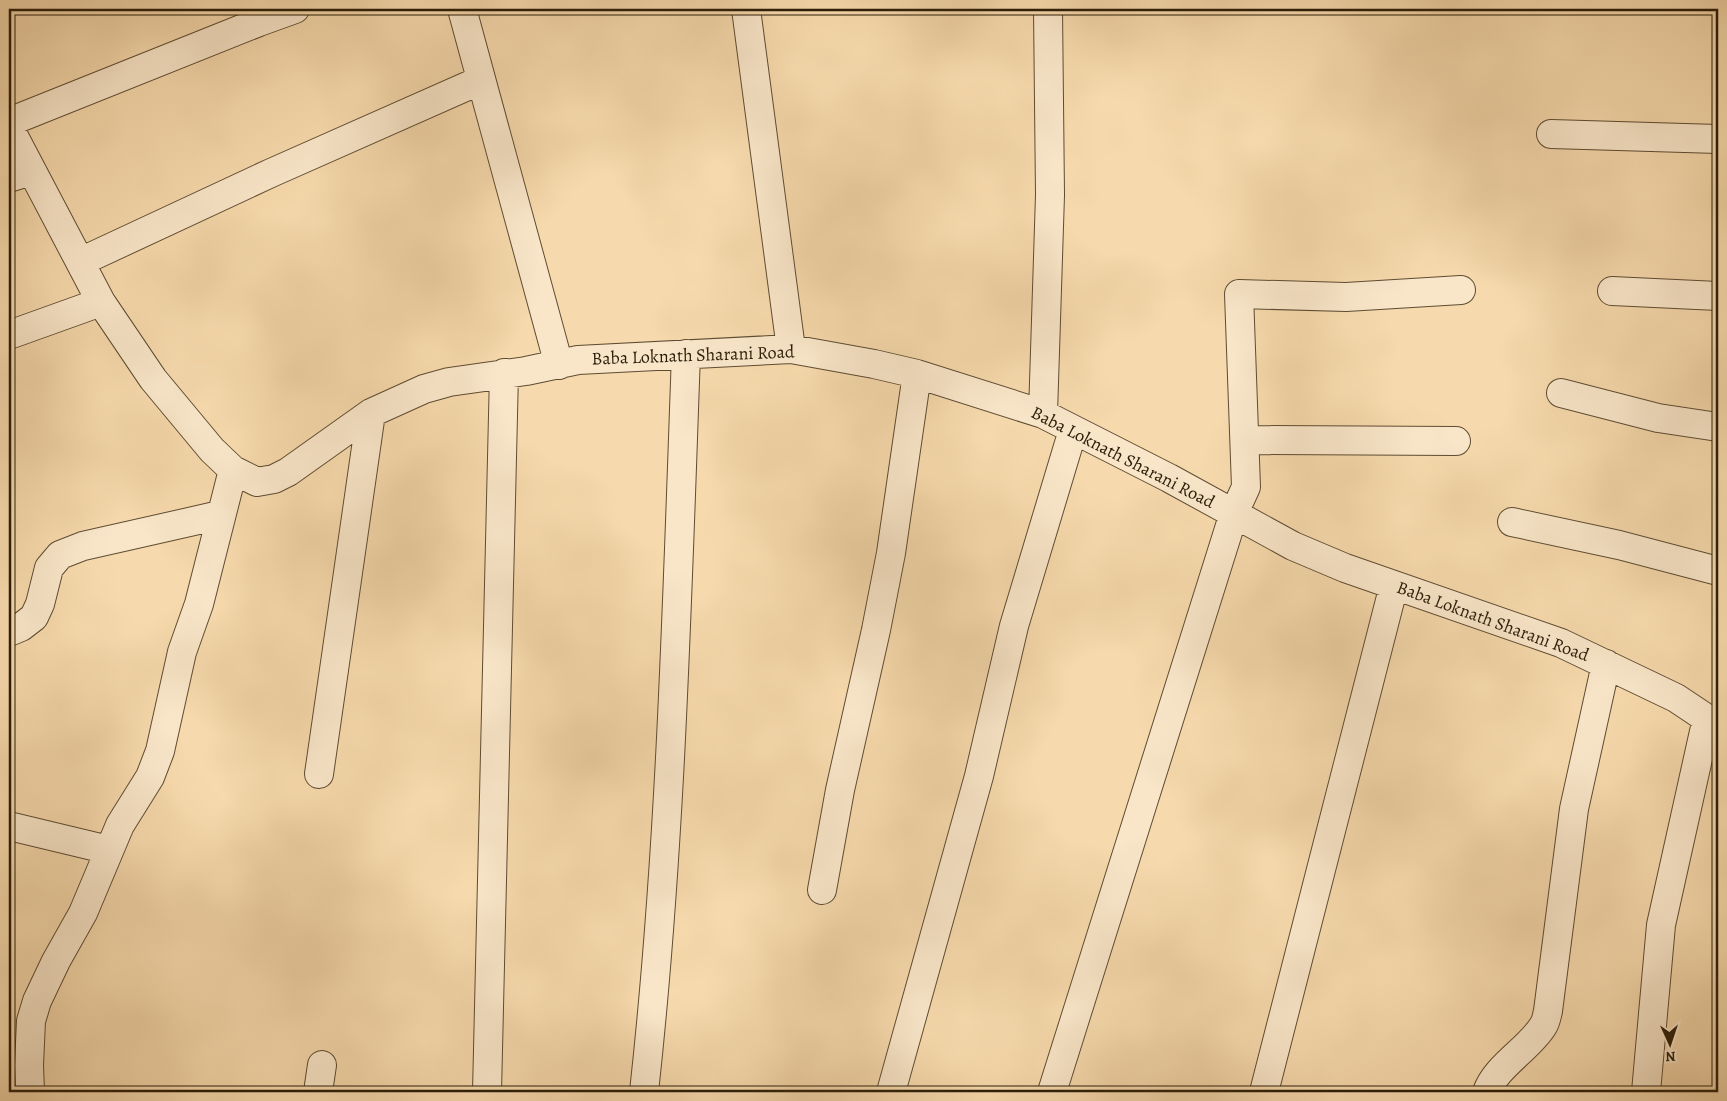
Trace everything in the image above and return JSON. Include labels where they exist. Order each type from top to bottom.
[{"type":"street","points":[[9,122],[295,9]]},
{"type":"street","points":[[462,9],[558,364]]},
{"type":"street","points":[[746,9],[791,348]]},
{"type":"street","points":[[1043,414],[1050,195],[1048,9]]},
{"type":"street","points":[[80,262],[271,173],[481,80]]},
{"type":"street","name":"Baba Loknath Sharani Road","points":[[9,127],[20,174],[80,262],[101,302],[153,379],[212,450],[233,470],[257,482],[274,479],[314,454],[371,413],[424,389],[449,382],[526,371],[578,360],[791,348],[917,374],[1043,414],[1162,474],[1293,546],[1345,568],[1561,643],[1676,698],[1712,722]]},
{"type":"street","points":[[1550,134],[1718,139]]},
{"type":"street","points":[[1052,1092],[1234,513],[1246,487],[1239,294],[1346,297],[1461,290]]},
{"type":"street","points":[[1612,292],[1718,296]]},
{"type":"street","points":[[9,335],[101,302]]},
{"type":"street","points":[[644,1092],[671,762],[686,354]]},
{"type":"street","points":[[487,1092],[504,373]]},
{"type":"street","points":[[822,890],[840,790],[876,630],[891,553],[917,374]]},
{"type":"street","points":[[1561,393],[1658,418],[1718,427]]},
{"type":"street","points":[[319,774],[371,413]]},
{"type":"street","points":[[891,1092],[979,776],[1014,626],[1072,430]]},
{"type":"street","points":[[1245,440],[1456,441]]},
{"type":"street","points":[[30,1092],[19,1066],[37,1001],[56,961],[83,914],[120,825],[150,776],[160,751],[182,652],[198,604],[233,470]]},
{"type":"street","points":[[9,632],[21,627],[34,617],[40,604],[49,568],[60,555],[83,546],[220,515]]},
{"type":"street","points":[[1512,522],[1619,545],[1718,571]]},
{"type":"street","points":[[1264,1092],[1394,585]]},
{"type":"street","points":[[1487,1092],[1489,1085],[1544,1025],[1548,1011],[1574,809],[1606,664]]},
{"type":"street","points":[[1646,1092],[1661,925],[1712,722]]},
{"type":"street","points":[[9,826],[109,850]]},
{"type":"street","points":[[318,1092],[322,1065]]}]
